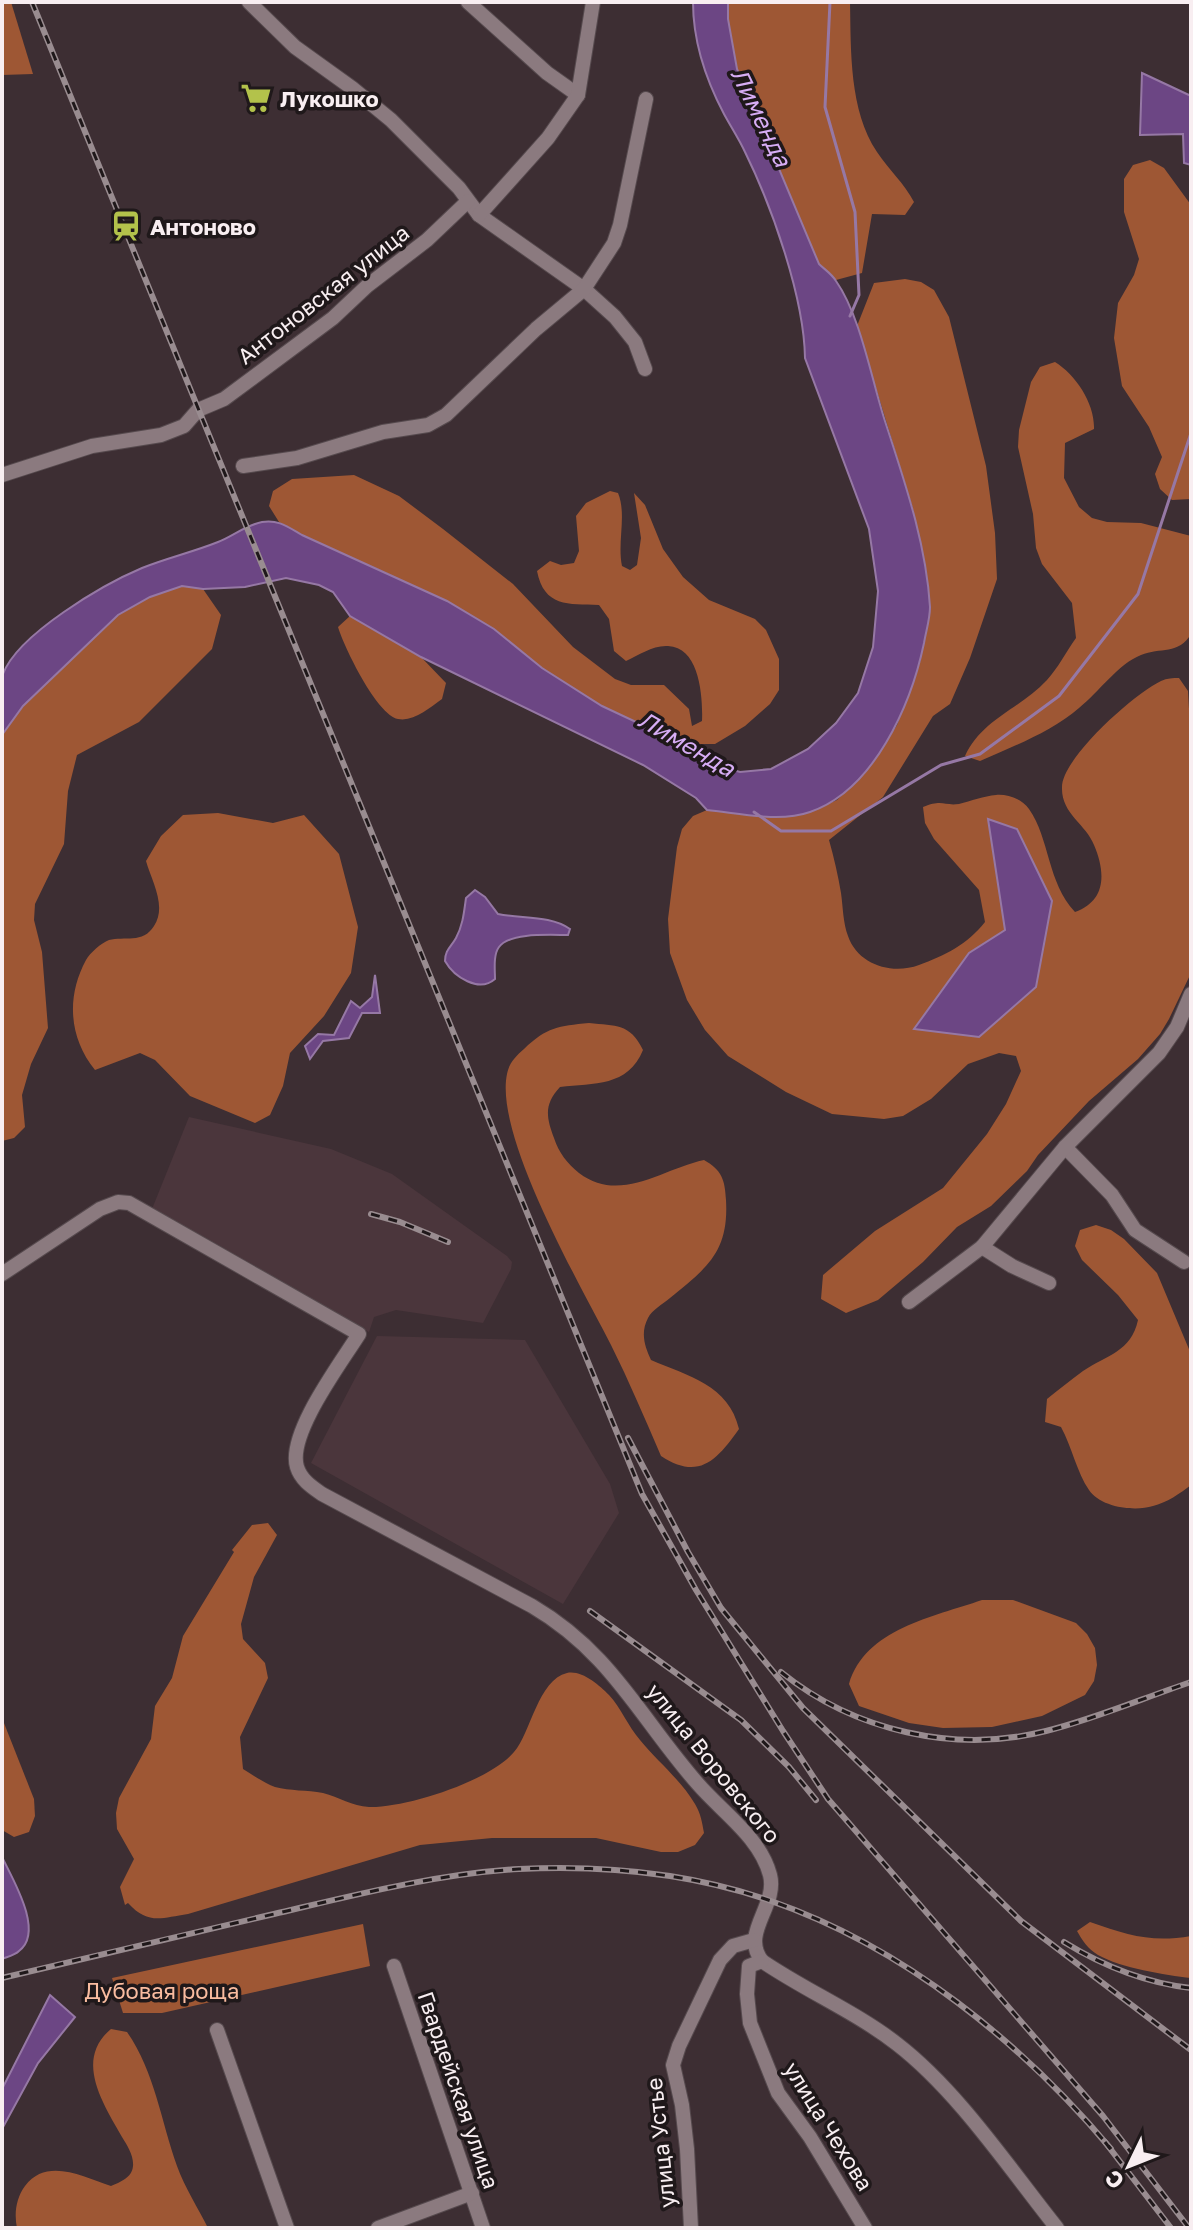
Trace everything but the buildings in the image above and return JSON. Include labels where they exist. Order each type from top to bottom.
[{"type":"street","points":[[468,2],[547,73],[578,95]]},
{"type":"street","points":[[479,215],[548,138],[578,95],[593,2]]},
{"type":"street","points":[[255,4],[295,47],[391,120],[479,215],[584,289],[615,317],[635,342],[645,369]]},
{"type":"street","points":[[243,466],[297,458],[383,432],[434,423],[446,415],[526,338],[584,289],[614,243],[646,99]]},
{"type":"street","name":"Антоновская улица","points":[[2,475],[111,441],[174,431],[184,426],[198,410],[224,399],[333,318],[367,286],[427,240],[468,201]]},
{"type":"street","points":[[909,1302],[982,1247],[1065,1147],[1159,1053],[1177,1027],[1191,994]]},
{"type":"street","points":[[1065,1147],[1112,1195],[1135,1230],[1184,1262]]},
{"type":"street","name":"улица Воровского","points":[[2,1274],[100,1209],[118,1202],[129,1203],[359,1334],[299,1436],[295,1457],[301,1476],[322,1494],[559,1622],[613,1673],[698,1785],[749,1837],[765,1862],[771,1877],[770,1901],[754,1940]]},
{"type":"street","points":[[982,1247],[1012,1266],[1049,1283]]},
{"type":"street","points":[[754,1940],[756,1954],[762,1961],[880,2031],[915,2058],[963,2111],[1057,2228]]},
{"type":"street","name":"улица Устье","points":[[691,2228],[687,2149],[673,2065],[720,1960],[733,1946],[754,1940]]},
{"type":"street","name":"улица Чехова","points":[[762,1961],[749,1966],[747,1994],[750,2023],[762,2056],[778,2093],[810,2137],[865,2228]]},
{"type":"street","name":"Гвардейская улица","points":[[394,1966],[483,2228]]},
{"type":"street","points":[[217,2030],[287,2228]]},
{"type":"street","points":[[378,2228],[472,2193]]},
{"type":"shaded area","points":[[693,2],[728,2],[737,69],[819,264],[836,281],[858,328],[913,511],[924,559],[930,612],[918,667],[899,718],[886,742],[853,785],[833,801],[798,815],[758,816],[707,810],[696,798],[643,765],[421,657],[350,616],[333,592],[319,585],[286,578],[245,587],[203,589],[182,586],[150,597],[118,615],[23,706],[2,735],[3,674],[12,659],[44,627],[85,598],[151,564],[218,542],[268,521],[283,524],[447,601],[494,629],[542,668],[602,706],[683,744],[709,763],[740,772],[771,769],[808,749],[836,723],[858,693],[873,647],[878,591],[869,529],[805,358],[799,308],[776,225],[743,147],[706,74],[695,31]]},
{"type":"shaded area","points":[[1142,73],[1191,96],[1191,165],[1184,163],[1183,134],[1140,135]]},
{"type":"shaded area","points":[[988,819],[1017,829],[1052,901],[1036,987],[979,1037],[914,1029],[969,953],[1005,930]]},
{"type":"shaded area","points":[[475,890],[498,914],[554,921],[570,929],[568,935],[531,935],[504,942],[496,954],[495,979],[482,984],[467,981],[449,967],[445,957],[460,928],[466,898]]},
{"type":"shaded area","points":[[375,975],[380,1013],[362,1013],[349,1038],[323,1041],[310,1059],[305,1046],[318,1034],[334,1035],[351,1001],[360,1008],[372,997]]},
{"type":"shaded area","points":[[189,1117],[331,1149],[392,1174],[512,1262],[483,1323],[396,1310],[374,1317],[369,1332],[152,1209]]},
{"type":"shaded area","points":[[377,1336],[525,1340],[610,1484],[619,1513],[563,1604],[311,1463]]},
{"type":"shaded area","points":[[2,1857],[19,1891],[29,1931],[19,1951],[2,1959]]},
{"type":"shaded area","points":[[50,1995],[75,2017],[38,2063],[2,2129],[2,2089]]},
{"type":"green space","points":[[2,2],[11,2],[33,74],[2,75]]},
{"type":"green space","points":[[728,2],[850,2],[853,80],[861,118],[877,152],[914,202],[905,215],[872,214],[862,273],[836,280],[819,264],[737,69]]},
{"type":"green space","points":[[1150,160],[1164,168],[1191,205],[1191,499],[1172,500],[1160,489],[1155,474],[1162,457],[1149,427],[1122,386],[1114,338],[1118,303],[1139,259],[1124,212],[1124,179],[1133,165]]},
{"type":"green space","points":[[905,279],[921,282],[934,290],[949,317],[986,466],[995,533],[997,579],[970,658],[950,704],[933,716],[883,797],[829,840],[848,936],[868,961],[887,968],[909,968],[955,948],[985,922],[979,890],[934,839],[925,823],[923,807],[939,803],[959,804],[1001,795],[1019,800],[1036,821],[1066,900],[1075,912],[1093,901],[1101,885],[1098,855],[1090,838],[1065,804],[1062,787],[1065,775],[1086,744],[1118,712],[1161,681],[1179,678],[1188,691],[1191,745],[1191,973],[1160,1034],[1138,1059],[1089,1101],[1027,1171],[991,1206],[957,1227],[923,1262],[878,1300],[846,1313],[821,1299],[823,1275],[875,1231],[943,1188],[987,1134],[1006,1104],[1021,1071],[1016,1056],[999,1053],[968,1064],[931,1099],[903,1116],[884,1119],[832,1114],[786,1092],[728,1056],[705,1030],[687,1000],[670,953],[668,919],[677,847],[682,829],[693,816],[707,810],[774,816],[807,813],[837,800],[871,765],[897,725],[920,662],[930,611],[927,577],[913,509],[857,326],[874,283]]},
{"type":"green space","points":[[1055,362],[1070,374],[1083,391],[1093,419],[1094,429],[1065,443],[1064,478],[1079,507],[1092,518],[1107,522],[1141,523],[1191,536],[1191,634],[1175,648],[1133,659],[1079,708],[1056,724],[980,761],[965,756],[972,743],[991,723],[1047,680],[1076,638],[1072,603],[1042,564],[1036,548],[1033,514],[1018,447],[1031,382],[1040,367]]},
{"type":"green space","points":[[354,475],[399,496],[443,529],[513,584],[573,647],[615,679],[631,685],[664,685],[689,709],[692,726],[702,721],[702,700],[697,675],[687,655],[679,649],[662,646],[626,661],[614,651],[609,619],[599,605],[559,601],[545,591],[537,571],[550,561],[561,565],[574,563],[579,551],[576,516],[586,503],[610,491],[618,493],[621,501],[622,566],[630,570],[637,565],[641,538],[634,493],[645,505],[663,549],[683,577],[709,600],[755,619],[766,630],[779,659],[779,690],[770,704],[745,726],[715,744],[683,744],[602,706],[542,668],[494,629],[389,574],[301,535],[279,522],[269,506],[273,491],[292,479]]},
{"type":"green space","points":[[183,586],[203,589],[221,615],[212,649],[139,722],[77,755],[68,791],[64,844],[35,904],[34,920],[42,952],[48,1028],[31,1064],[22,1095],[25,1127],[14,1138],[2,1141],[2,735],[23,706],[118,615],[150,597]]},
{"type":"green space","points":[[350,616],[421,657],[446,683],[442,699],[410,718],[398,719],[390,715],[362,679],[341,637],[338,627]]},
{"type":"green space","points":[[218,813],[273,823],[304,815],[339,854],[358,927],[351,973],[324,1016],[290,1053],[283,1086],[270,1115],[255,1123],[190,1096],[155,1060],[140,1053],[95,1070],[80,1045],[73,1017],[75,988],[90,954],[109,940],[139,937],[150,932],[158,918],[159,902],[146,861],[161,836],[183,815]]},
{"type":"green space","points":[[589,1023],[627,1030],[643,1050],[637,1062],[619,1077],[560,1087],[555,1093],[549,1105],[549,1124],[558,1148],[567,1161],[594,1182],[625,1185],[704,1160],[719,1172],[726,1193],[724,1233],[713,1257],[705,1268],[652,1312],[644,1329],[645,1345],[651,1360],[705,1384],[717,1392],[734,1414],[739,1429],[715,1458],[697,1467],[686,1467],[661,1456],[618,1359],[543,1211],[514,1134],[507,1101],[507,1074],[513,1060],[546,1032]]},
{"type":"green space","points":[[1096,1225],[1124,1239],[1157,1273],[1191,1354],[1191,1485],[1158,1505],[1145,1508],[1118,1507],[1094,1496],[1081,1476],[1061,1427],[1045,1422],[1047,1399],[1083,1371],[1124,1346],[1135,1331],[1138,1320],[1118,1295],[1082,1260],[1075,1246],[1080,1230]]},
{"type":"green space","points":[[268,1523],[277,1535],[254,1577],[241,1624],[243,1639],[265,1663],[268,1678],[240,1737],[243,1769],[275,1787],[323,1793],[369,1807],[425,1798],[467,1782],[502,1763],[520,1743],[549,1685],[567,1673],[573,1673],[590,1679],[613,1700],[640,1740],[689,1795],[699,1811],[704,1833],[695,1845],[678,1852],[661,1852],[596,1838],[492,1838],[420,1845],[188,1914],[155,1918],[142,1915],[128,1903],[125,1905],[120,1887],[134,1859],[117,1829],[119,1798],[151,1739],[155,1706],[172,1678],[183,1636],[234,1552],[232,1550],[252,1525]]},
{"type":"green space","points":[[982,1600],[1013,1600],[1076,1623],[1095,1648],[1097,1665],[1094,1681],[1085,1695],[1042,1716],[992,1727],[943,1728],[909,1723],[859,1706],[849,1684],[857,1665],[870,1650],[903,1628]]},
{"type":"green space","points":[[2,1718],[34,1799],[35,1816],[29,1832],[14,1837],[2,1830]]},
{"type":"green space","points":[[1090,1922],[1140,1936],[1164,1939],[1191,1936],[1191,1978],[1131,1967],[1098,1955],[1077,1931]]},
{"type":"green space","name":"Дубовая роща","points":[[363,1924],[370,1966],[162,2013],[123,2013],[112,1978]]},
{"type":"green space","points":[[111,2029],[127,2032],[137,2047],[151,2080],[180,2174],[208,2228],[17,2228],[18,2201],[25,2186],[34,2177],[44,2172],[66,2172],[111,2186],[125,2179],[132,2170],[128,2147],[100,2096],[93,2068],[94,2054],[100,2041]]},
{"type":"waterway","points":[[830,2],[825,107],[855,212],[859,295],[850,316]]},
{"type":"waterway","points":[[754,812],[781,831],[831,831],[941,765],[980,754],[1059,696],[1138,594],[1191,433]]},
{"type":"railway","points":[[32,2],[642,1494],[696,1590],[828,1799],[1103,2116],[1189,2228]]},
{"type":"railway","points":[[371,1214],[448,1242]]},
{"type":"railway","points":[[628,1438],[721,1608],[803,1708],[1021,1921],[1191,2050]]},
{"type":"railway","points":[[590,1611],[741,1720],[789,1767],[816,1800]]},
{"type":"railway","points":[[781,1672],[840,1709],[873,1723],[941,1738],[976,1740],[1046,1731],[1191,1682]]},
{"type":"railway","points":[[2,1978],[426,1880],[519,1869],[583,1868],[647,1873],[741,1891],[820,1921],[868,1944],[958,2002],[999,2036],[1039,2072],[1111,2149]]},
{"type":"railway","points":[[1064,1942],[1125,1972],[1191,1988]]},
{"type":"railway","points":[[1105,2142],[1171,2228]]},
{"type":"place","name":"Лукошко","points":[[256,98]]},
{"type":"place","name":"Антоново","points":[[126,226]]},
{"type":"water label","name":"Лименда","points":[[762,117]]},
{"type":"water label","name":"Лименда","points":[[687,743]]}]
